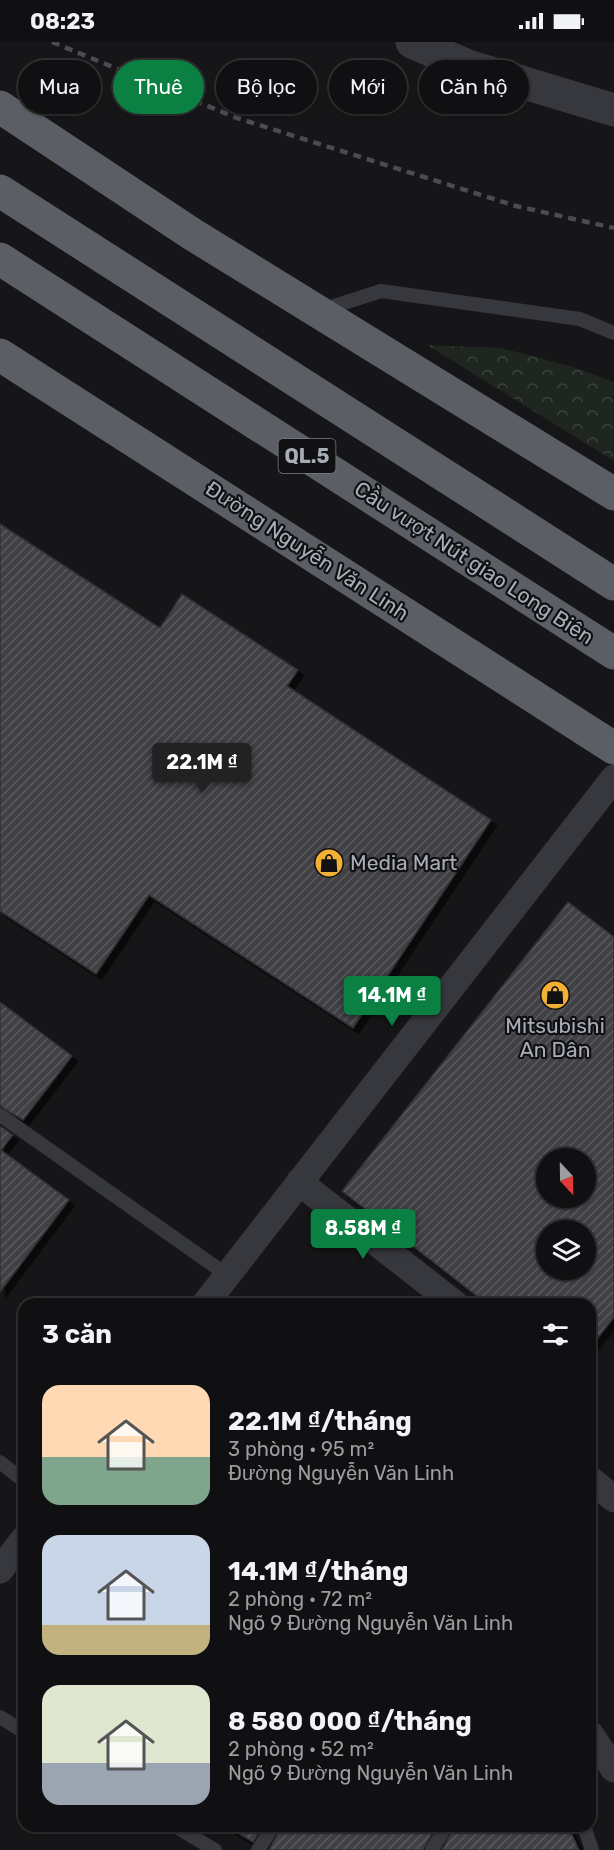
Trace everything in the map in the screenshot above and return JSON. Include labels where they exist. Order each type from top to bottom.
[{"type":"highway","points":[[0,107],[192,234],[614,494]]},
{"type":"highway","name":"QL.5","points":[[0,191],[614,584]]},
{"type":"highway","name":"Cầu vượt Nút giao Long Biên","points":[[0,259],[614,653]]},
{"type":"highway","name":"Đường Nguyễn Văn Linh","points":[[0,355],[614,748]]},
{"type":"street","points":[[412,42],[468,66],[614,110]]},
{"type":"street","points":[[210,1298],[614,778]]},
{"type":"street","points":[[299,1182],[447,1298]]},
{"type":"street","points":[[596,1484],[614,1499]]},
{"type":"street","points":[[0,1570],[18,1547]]},
{"type":"street","points":[[596,1743],[614,1769]]},
{"type":"lane","points":[[317,311],[381,291],[579,319],[614,333]]},
{"type":"lane","points":[[0,1115],[227,1275]]},
{"type":"lane","points":[[0,1462],[18,1476]]},
{"type":"lane","points":[[0,1717],[18,1728]]},
{"type":"lane","points":[[185,1832],[215,1850]]},
{"type":"lane","points":[[258,1850],[269,1832]]},
{"type":"lane","points":[[432,1850],[442,1832]]},
{"type":"lane","points":[[586,1832],[592,1850]]},
{"type":"green space","points":[[427,345],[501,348],[573,367],[614,382],[614,461]]},
{"type":"building","points":[[0,524],[160,628],[182,594],[298,670],[287,686],[491,820],[353,1028],[149,895],[96,974],[0,911]]},
{"type":"building","points":[[568,902],[614,937],[614,1317],[596,1340],[596,1298],[479,1298],[342,1191]]},
{"type":"building","points":[[0,1002],[72,1056],[23,1120],[0,1106]]},
{"type":"building","points":[[0,1126],[13,1135],[1,1150],[69,1200],[0,1292]]},
{"type":"building","points":[[236,1832],[259,1832],[253,1842]]},
{"type":"building","points":[[279,1832],[433,1832],[423,1850],[269,1850]]},
{"type":"building","points":[[452,1832],[571,1832],[579,1850],[442,1850]]},
{"type":"railway","points":[[52,42],[237,118],[516,206],[614,228]]},
{"type":"place","name":"Media Mart","points":[[329,863]]},
{"type":"place","name":"Mitsubishi An Dân","points":[[555,995]]}]
